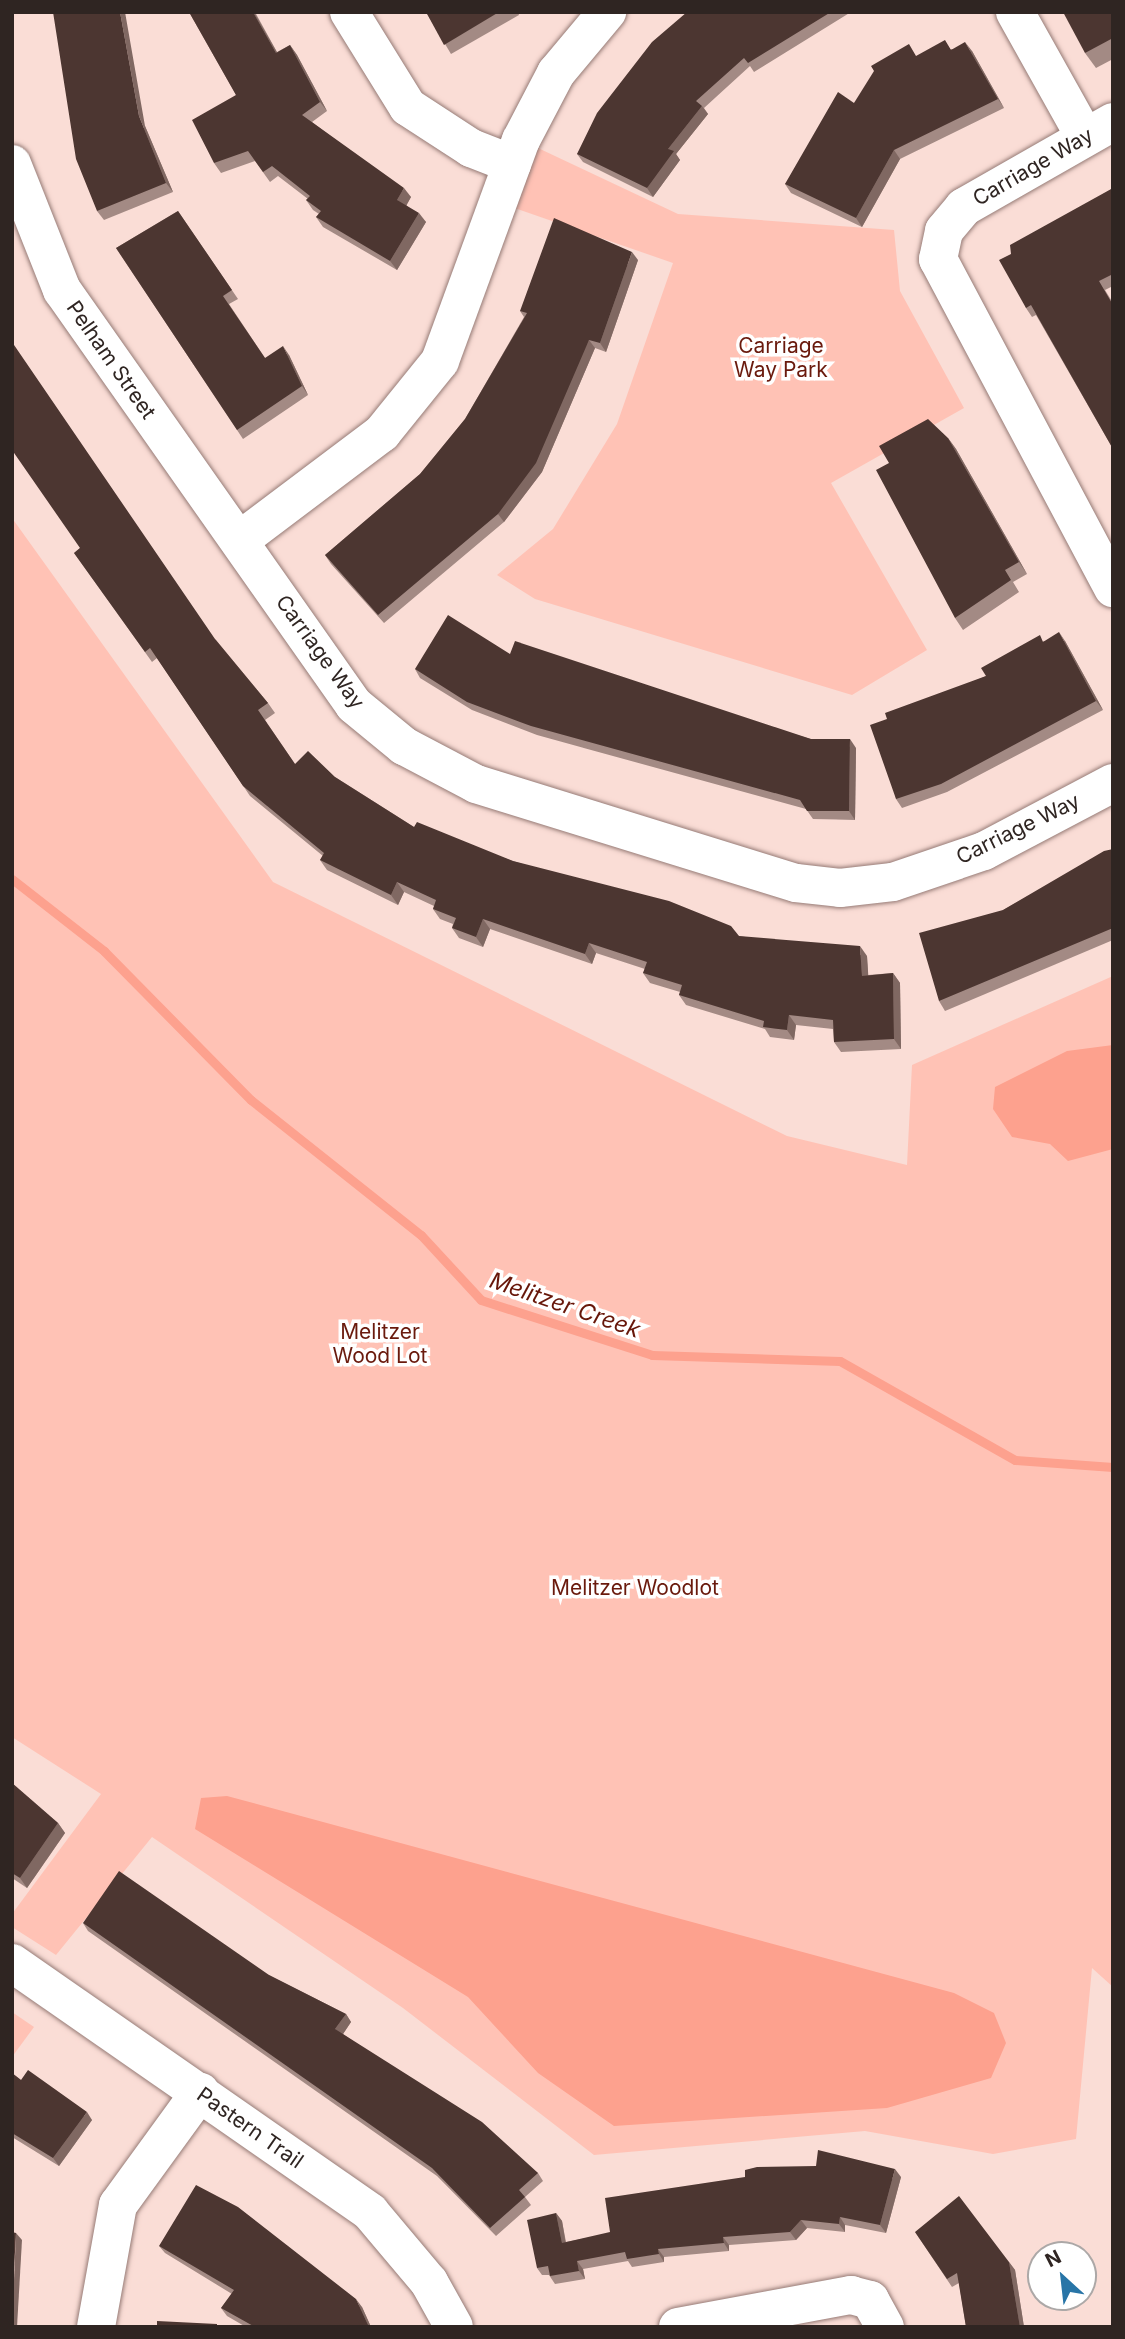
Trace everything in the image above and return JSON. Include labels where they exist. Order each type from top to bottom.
[{"type":"street","points":[[349,12],[408,107],[471,148],[512,164]]},
{"type":"street","points":[[240,540],[382,433],[440,361],[512,164],[556,73],[607,12]]},
{"type":"street","points":[[1015,12],[1099,129]]},
{"type":"street","name":"Carriage Way","points":[[1099,129],[964,207],[943,231],[938,259],[1113,588]]},
{"type":"street","name":"Pelham Street","points":[[12,164],[62,290],[240,540]]},
{"type":"street","name":"Carriage Way","points":[[240,540],[354,705],[404,746],[476,784],[796,883],[840,888],[893,882],[984,850],[1113,783]]},
{"type":"street","name":"Pastern Trail","points":[[12,1963],[370,2212],[429,2282],[454,2327]]},
{"type":"street","points":[[96,2327],[118,2205],[200,2092]]},
{"type":"street","points":[[678,2327],[851,2295],[870,2300],[885,2327]]},
{"type":"green space","name":"Carriage Way Park","points":[[521,140],[678,214],[894,230],[900,291],[964,408],[831,483],[927,650],[852,695],[535,599],[497,575],[553,529],[617,424],[673,263],[500,203]]},
{"type":"green space","name":"Melitzer Woodlot","points":[[12,518],[273,882],[787,1136],[907,1165],[912,1065],[1113,976],[1113,1987],[1092,1968],[1076,2139],[993,2154],[865,2131],[594,2155],[403,2008],[152,1837],[56,1955],[12,1927],[12,1914],[101,1794],[12,1737]]},
{"type":"green space","points":[[12,2012],[34,2027],[12,2057]]},
{"type":"shaded area","points":[[1113,1045],[1113,1149],[1068,1161],[1050,1144],[1012,1137],[993,1109],[995,1087],[1067,1051]]},
{"type":"shaded area","points":[[227,1796],[954,1993],[994,2013],[1006,2043],[991,2078],[887,2108],[614,2126],[538,2073],[468,1997],[195,1829],[201,1798]]},
{"type":"building","points":[[53,12],[120,12],[139,116],[166,183],[97,211],[76,159]]},
{"type":"building","points":[[189,12],[253,12],[276,53],[290,45],[320,102],[302,115],[404,188],[397,200],[419,213],[390,261],[316,217],[321,211],[306,200],[310,196],[272,166],[263,172],[248,151],[214,163],[192,120],[236,95]]},
{"type":"building","points":[[426,12],[499,12],[444,45]]},
{"type":"building","points":[[687,12],[831,12],[748,63],[744,58],[696,101],[702,106],[668,149],[674,151],[647,188],[577,154],[597,113],[652,42]]},
{"type":"building","points":[[1063,12],[1113,12],[1113,38],[1085,53]]},
{"type":"building","points":[[945,40],[951,50],[965,42],[998,99],[894,150],[856,218],[785,184],[838,92],[854,103],[874,71],[871,66],[909,44],[916,56]]},
{"type":"building","points":[[1113,188],[1113,274],[1099,281],[1113,305],[1113,449],[1031,305],[1026,308],[999,260],[1011,254],[1010,245]]},
{"type":"building","points":[[178,211],[232,290],[223,296],[265,358],[283,346],[302,386],[237,430],[116,248]]},
{"type":"building","points":[[554,218],[632,252],[600,343],[589,340],[536,463],[498,514],[378,615],[325,555],[420,474],[465,419],[527,313],[520,311]]},
{"type":"building","points":[[12,342],[215,639],[268,703],[258,710],[295,764],[308,751],[335,777],[414,827],[417,822],[513,861],[669,901],[731,926],[739,936],[860,946],[862,976],[893,973],[894,1039],[834,1042],[833,1020],[789,1015],[787,1030],[763,1027],[764,1021],[679,995],[682,985],[643,973],[647,962],[589,943],[585,954],[483,919],[476,937],[452,928],[456,918],[433,909],[436,900],[397,882],[391,895],[320,860],[324,853],[243,786],[150,648],[145,652],[74,553],[80,548],[12,450]]},
{"type":"building","points":[[928,419],[948,438],[1019,562],[1005,570],[1011,580],[955,618],[876,470],[889,463],[879,446]]},
{"type":"building","points":[[448,615],[510,654],[515,641],[811,739],[850,739],[849,811],[807,811],[800,800],[531,726],[467,702],[415,669]]},
{"type":"building","points":[[1059,632],[1096,701],[941,784],[896,799],[870,725],[887,719],[885,713],[986,676],[981,668],[1040,635],[1043,642]]},
{"type":"building","points":[[1113,849],[1113,928],[939,1001],[919,933],[1003,910],[1104,851]]},
{"type":"building","points":[[12,1783],[58,1823],[20,1878],[12,1873]]},
{"type":"building","points":[[119,1871],[269,1975],[346,2014],[335,2029],[482,2122],[538,2173],[519,2190],[525,2197],[490,2228],[432,2168],[83,1923]]},
{"type":"building","points":[[28,2070],[87,2112],[53,2158],[12,2133],[12,2073],[21,2080]]},
{"type":"building","points":[[818,2150],[895,2169],[880,2225],[840,2217],[839,2224],[801,2220],[790,2232],[723,2237],[724,2243],[658,2249],[659,2254],[627,2259],[625,2252],[577,2261],[579,2271],[550,2276],[548,2266],[537,2268],[527,2220],[556,2213],[562,2243],[610,2232],[605,2198],[745,2177],[745,2170],[757,2167],[816,2166]]},
{"type":"building","points":[[196,2185],[238,2207],[356,2299],[369,2327],[255,2327],[221,2308],[234,2290],[159,2246]]},
{"type":"building","points":[[959,2196],[1009,2262],[1020,2327],[966,2327],[957,2273],[947,2279],[915,2232]]},
{"type":"building","points":[[12,2232],[16,2233],[12,2308]]},
{"type":"building","points":[[1113,2289],[1113,2327],[1097,2327],[1112,2326]]},
{"type":"building","points":[[157,2321],[217,2324],[217,2327],[157,2327]]},
{"type":"waterway","name":"Melitzer Creek","points":[[12,879],[104,951],[251,1100],[421,1235],[481,1300],[652,1355],[840,1361],[1015,1460],[1113,1467]]},
{"type":"park label","name":"Melitzer Wood Lot","points":[[380,1344]]}]
